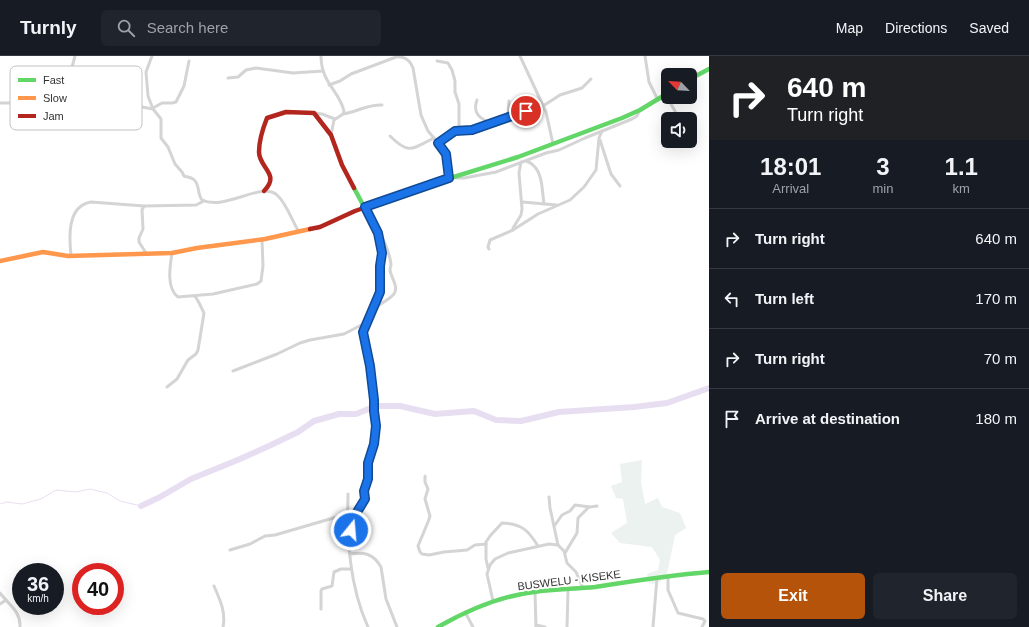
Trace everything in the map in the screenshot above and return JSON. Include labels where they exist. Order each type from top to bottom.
[{"type":"street","points":[[72,66],[75,56]]},
{"type":"street","points":[[152,56],[146,72],[148,96],[153,109],[161,119],[161,138],[168,147],[175,164],[185,177],[194,179],[198,187],[200,198],[204,201],[215,204],[260,191],[270,191],[277,195],[284,204],[299,232]]},
{"type":"street","points":[[321,56],[323,71],[329,85],[344,108],[343,114]]},
{"type":"street","points":[[329,85],[340,82],[351,74],[396,57],[403,56],[407,58],[411,62],[413,68],[421,115],[425,126],[446,154],[449,178]]},
{"type":"street","points":[[520,56],[548,118],[553,144]]},
{"type":"street","points":[[645,56],[649,82],[658,100]]},
{"type":"street","points":[[142,107],[153,109],[163,103],[176,102],[184,86],[189,61]]},
{"type":"street","points":[[437,61],[448,63],[454,76],[455,92],[459,104],[459,126],[455,131],[438,143]]},
{"type":"street","points":[[228,78],[238,77],[251,69],[292,73],[323,71]]},
{"type":"street","points":[[697,75],[709,69]]},
{"type":"street","points":[[455,131],[465,131],[508,118],[543,105],[560,96],[582,88],[592,79]]},
{"type":"street","points":[[0,261],[43,252],[90,256],[172,253],[197,248],[262,240],[320,228],[365,207],[553,144],[640,110],[661,98]]},
{"type":"street","points":[[477,100],[477,114],[481,119],[491,123]]},
{"type":"street","points":[[508,118],[509,102]]},
{"type":"street","points":[[331,136],[335,119],[343,114],[357,111],[369,106],[382,105]]},
{"type":"street","points":[[455,176],[457,178],[464,178],[496,172],[546,153],[559,150],[632,119],[637,116],[640,110]]},
{"type":"street","points":[[264,191],[268,187],[271,179],[259,153],[263,128],[267,118],[286,112],[304,112],[322,114],[335,119]]},
{"type":"street","points":[[314,114],[319,118],[338,149],[342,165],[378,233],[384,240],[391,264],[391,272],[396,290],[391,296],[371,312]]},
{"type":"street","points":[[489,249],[488,247],[490,240],[513,230],[538,214],[559,206],[576,195],[594,175],[596,170],[599,138],[602,131]]},
{"type":"street","points":[[596,133],[611,174],[620,186]]},
{"type":"street","points":[[390,136],[401,146],[409,148],[419,146],[434,138]]},
{"type":"street","points":[[526,161],[534,166],[539,173],[542,183],[544,204]]},
{"type":"street","points":[[513,230],[521,215],[522,202],[519,173],[521,162]]},
{"type":"street","points":[[71,255],[69,234],[70,225],[80,206],[85,203],[91,202],[144,206],[196,205],[204,201]]},
{"type":"street","points":[[522,202],[559,206]]},
{"type":"street","points":[[144,206],[142,212],[144,229],[139,238],[139,242],[146,253]]},
{"type":"street","points":[[348,537],[354,517],[365,499],[364,491],[368,479],[368,463],[376,437],[370,366],[363,332],[380,292],[380,266],[382,253],[378,233]]},
{"type":"street","points":[[172,253],[170,275],[174,294],[178,297],[214,294],[259,283],[262,279],[262,240]]},
{"type":"street","points":[[167,387],[177,379],[188,360],[196,354],[198,350],[204,313],[200,308],[198,300],[194,296]]},
{"type":"street","points":[[233,370],[277,354],[300,343],[344,334],[367,322]]},
{"type":"street","points":[[425,476],[425,482],[428,489],[425,502],[430,516],[418,546],[420,552],[428,555],[467,550],[475,545],[486,544]]},
{"type":"street","points":[[348,494],[348,537],[351,569],[360,611],[368,627]]},
{"type":"street","points":[[549,497],[558,545],[565,553],[567,563],[576,572],[583,588]]},
{"type":"street","points":[[555,525],[562,515],[570,511],[575,505],[589,507],[597,506]]},
{"type":"street","points":[[565,553],[577,532],[578,518],[589,507]]},
{"type":"street","points":[[230,550],[250,544],[265,536],[275,535],[348,514]]},
{"type":"street","points":[[492,601],[486,559],[486,544],[490,536],[500,524],[504,523],[528,531],[538,546]]},
{"type":"street","points":[[488,570],[492,562],[501,555],[538,546],[558,545]]},
{"type":"street","points":[[350,554],[363,553],[371,556],[379,563],[386,599],[397,627]]},
{"type":"street","points":[[321,609],[320,591],[332,586],[334,572],[341,569],[351,569]]},
{"type":"street","name":"BUSWELU - KISEKE","points":[[438,627],[465,612],[492,601],[507,597],[535,592],[568,590],[668,576],[709,572]]},
{"type":"street","points":[[668,576],[668,590],[677,612],[682,615],[703,618],[705,621],[702,627]]},
{"type":"street","points":[[653,627],[657,578]]},
{"type":"street","points":[[214,586],[223,608],[223,627]]},
{"type":"street","points":[[567,627],[568,590]]},
{"type":"street","points":[[535,592],[536,626],[545,627]]},
{"type":"street","points":[[0,593],[12,605],[20,618],[20,627]]},
{"type":"street","points":[[0,604],[6,600]]},
{"type":"street","points":[[465,612],[473,627]]},
{"type":"shaded area","points":[[642,460],[641,482],[645,504],[658,498],[662,507],[680,513],[686,528],[675,535],[666,579],[653,584],[649,583],[647,574],[658,570],[660,560],[652,547],[620,543],[611,533],[627,523],[623,499],[616,498],[611,486],[622,482],[620,464]]},
{"type":"waterway","points":[[141,506],[191,479],[240,459],[298,432],[314,421],[339,414],[356,414],[376,406],[400,406],[435,414],[474,411],[496,420],[521,421],[559,412],[634,407],[667,403],[709,388]]},
{"type":"waterway","points":[[0,504],[7,502],[22,504],[41,499],[56,490],[76,492],[90,489],[107,493],[120,501],[141,506]]},
{"type":"traffic: fast","points":[[697,75],[709,69]]},
{"type":"traffic: fast","points":[[431,184],[518,157],[622,118],[640,110],[661,97]]},
{"type":"traffic: fast","points":[[354,188],[378,233],[382,253],[380,266],[380,292],[363,332],[370,366],[376,427],[374,445]]},
{"type":"traffic: fast","points":[[438,627],[484,605],[521,594],[549,590],[595,587],[666,576],[709,572]]},
{"type":"traffic: slow","points":[[0,261],[43,252],[68,256],[172,253],[197,248],[265,239],[310,229]]},
{"type":"traffic: jam","points":[[264,191],[269,185],[270,175],[260,158],[259,152],[263,130],[267,118],[286,112],[314,113],[331,135],[342,165],[354,188]]},
{"type":"traffic: jam","points":[[310,229],[320,227],[355,211],[431,184]]},
{"type":"traffic: jam","points":[[348,537],[354,517],[365,501],[364,491],[368,479],[368,463],[374,445]]},
{"type":"route","points":[[351,530],[354,517],[359,507],[365,501],[364,491],[368,479],[368,463],[376,437],[376,419],[370,366],[363,332],[380,292],[380,266],[382,249],[378,233],[370,220],[365,207],[449,178],[446,154],[441,145],[438,143],[451,133],[455,131],[472,130],[526,111]]}]
